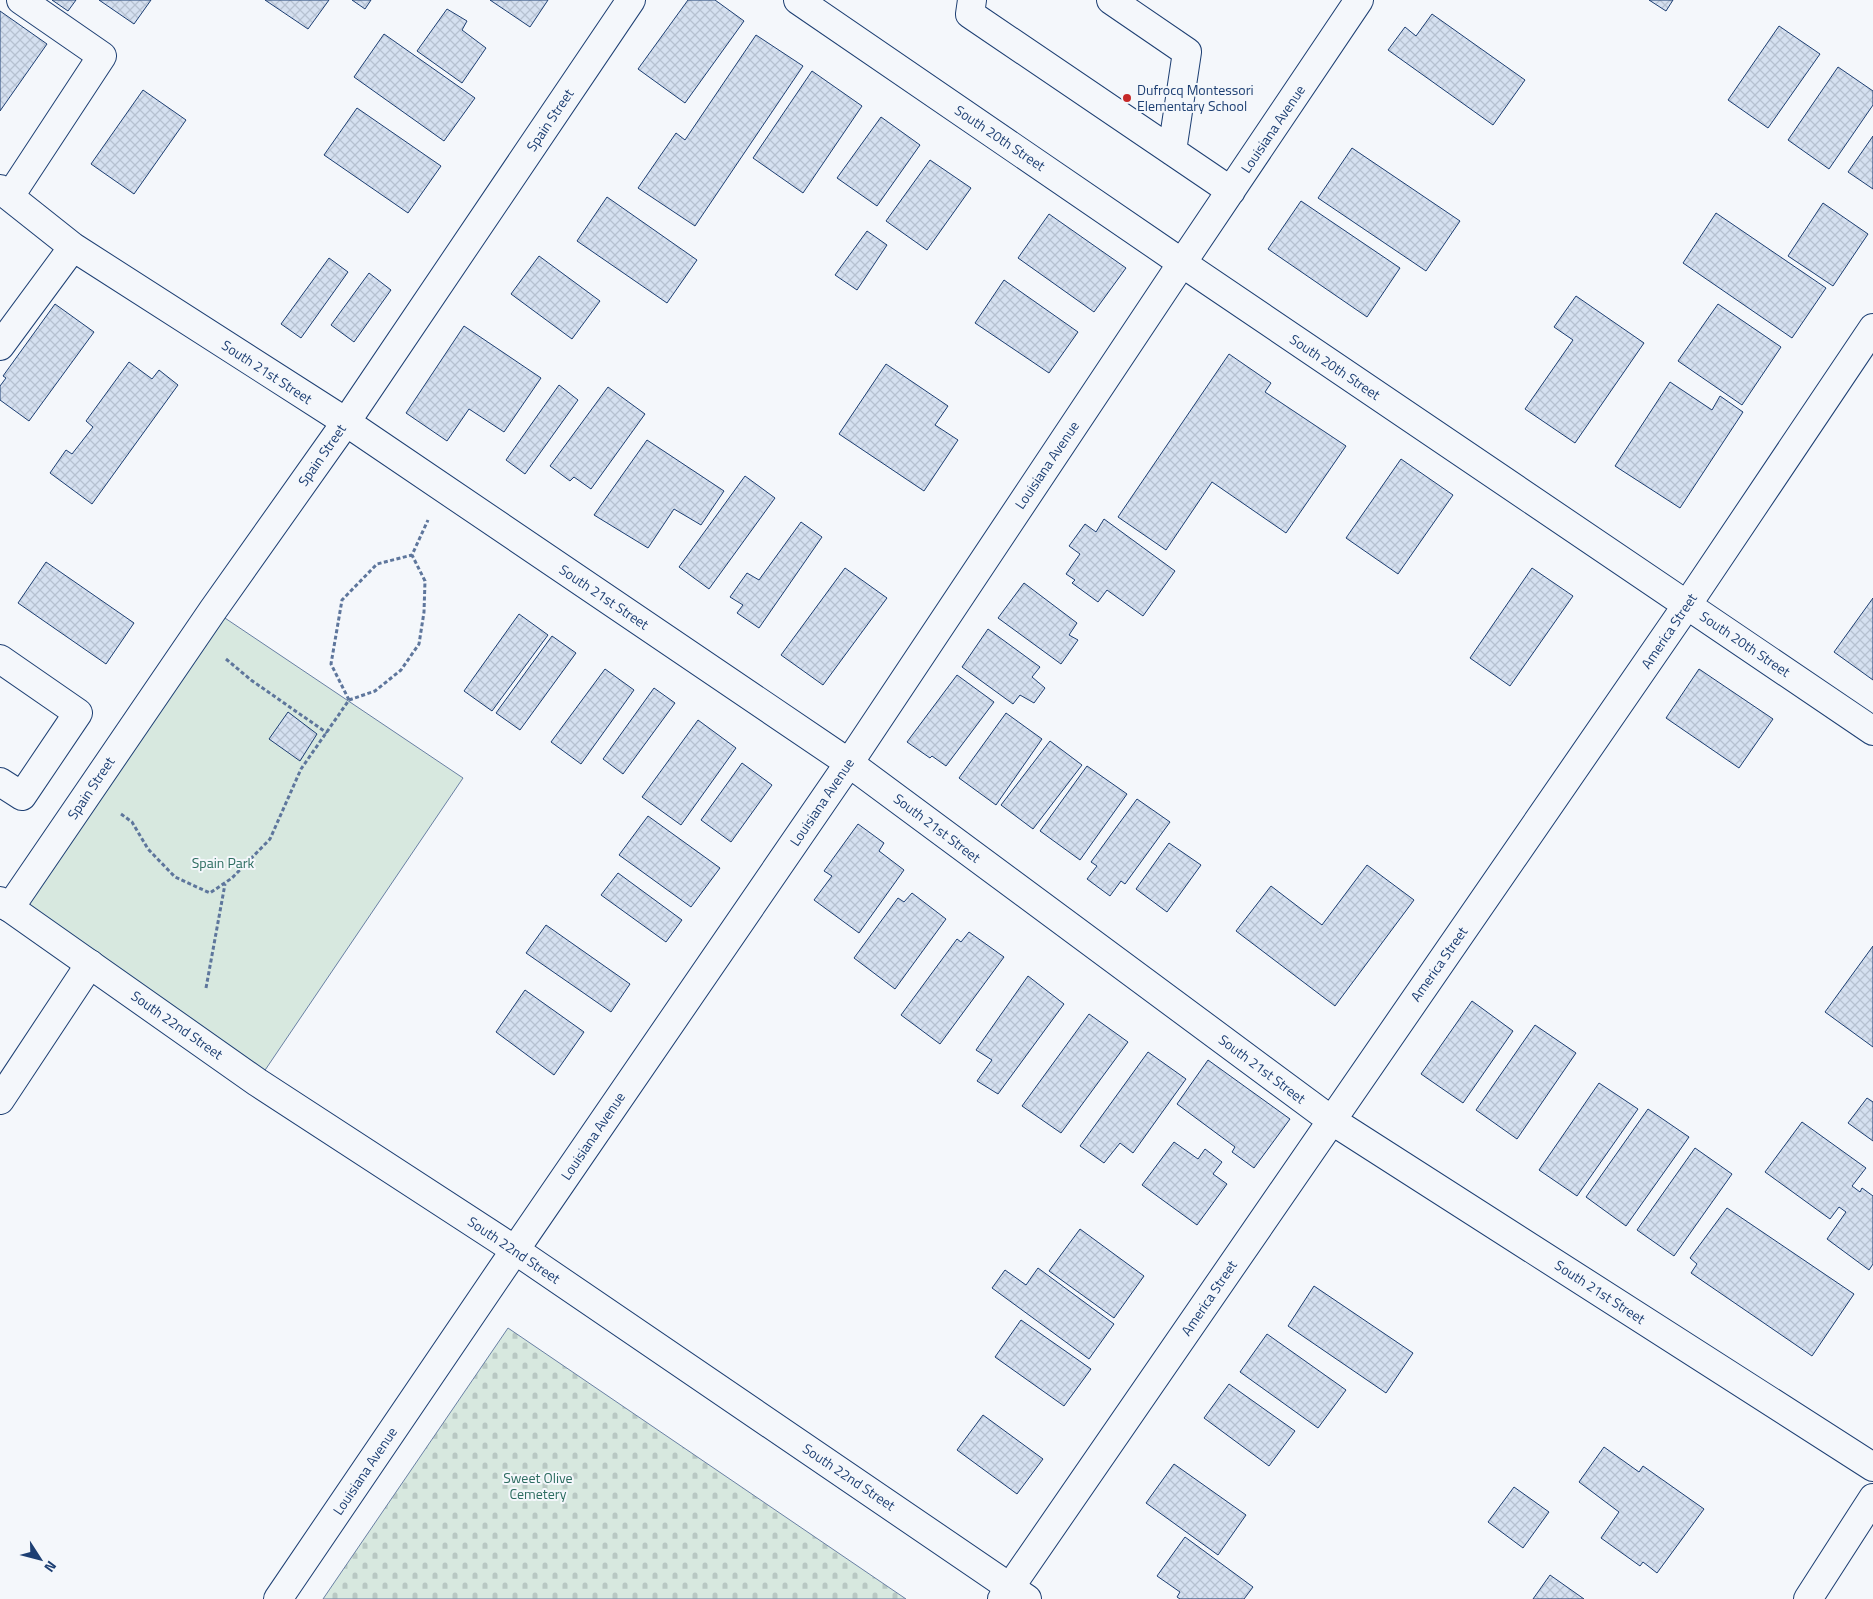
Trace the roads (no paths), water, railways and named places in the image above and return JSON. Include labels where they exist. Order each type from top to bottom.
[{"type":"street","points":[[5,192],[102,56],[21,0]]},
{"type":"street","name":"Spain Street","points":[[4,904],[18,895],[213,610],[346,422],[631,0]]},
{"type":"street","name":"South 20th Street","points":[[798,0],[1182,263],[1873,731]]},
{"type":"street","points":[[972,0],[970,14],[1231,191]]},
{"type":"street","points":[[1111,0],[1187,52],[1172,151]]},
{"type":"street","name":"Louisiana Avenue","points":[[278,1599],[849,763],[1359,0]]},
{"type":"street","name":"South 21st Street","points":[[5,192],[73,246],[346,422],[849,763],[1331,1120],[1873,1467]]},
{"type":"street","points":[[0,346],[73,246]]},
{"type":"street","name":"America Street","points":[[1013,1595],[1331,1120],[1687,605],[1873,328]]},
{"type":"street","points":[[0,659],[78,713],[22,796],[0,782]]},
{"type":"street","name":"South 22nd Street","points":[[4,904],[257,1082],[515,1250],[1013,1595]]},
{"type":"street","points":[[0,1100],[90,964]]},
{"type":"street","points":[[1811,1598],[1873,1498]]},
{"type":"place","name":"Dufrocq Montessori Elementary School","points":[[1127,98]]},
{"type":"park label","name":"Spain Park","points":[[223,863]]},
{"type":"park label","name":"Sweet Olive Cemetery","points":[[538,1486]]}]
